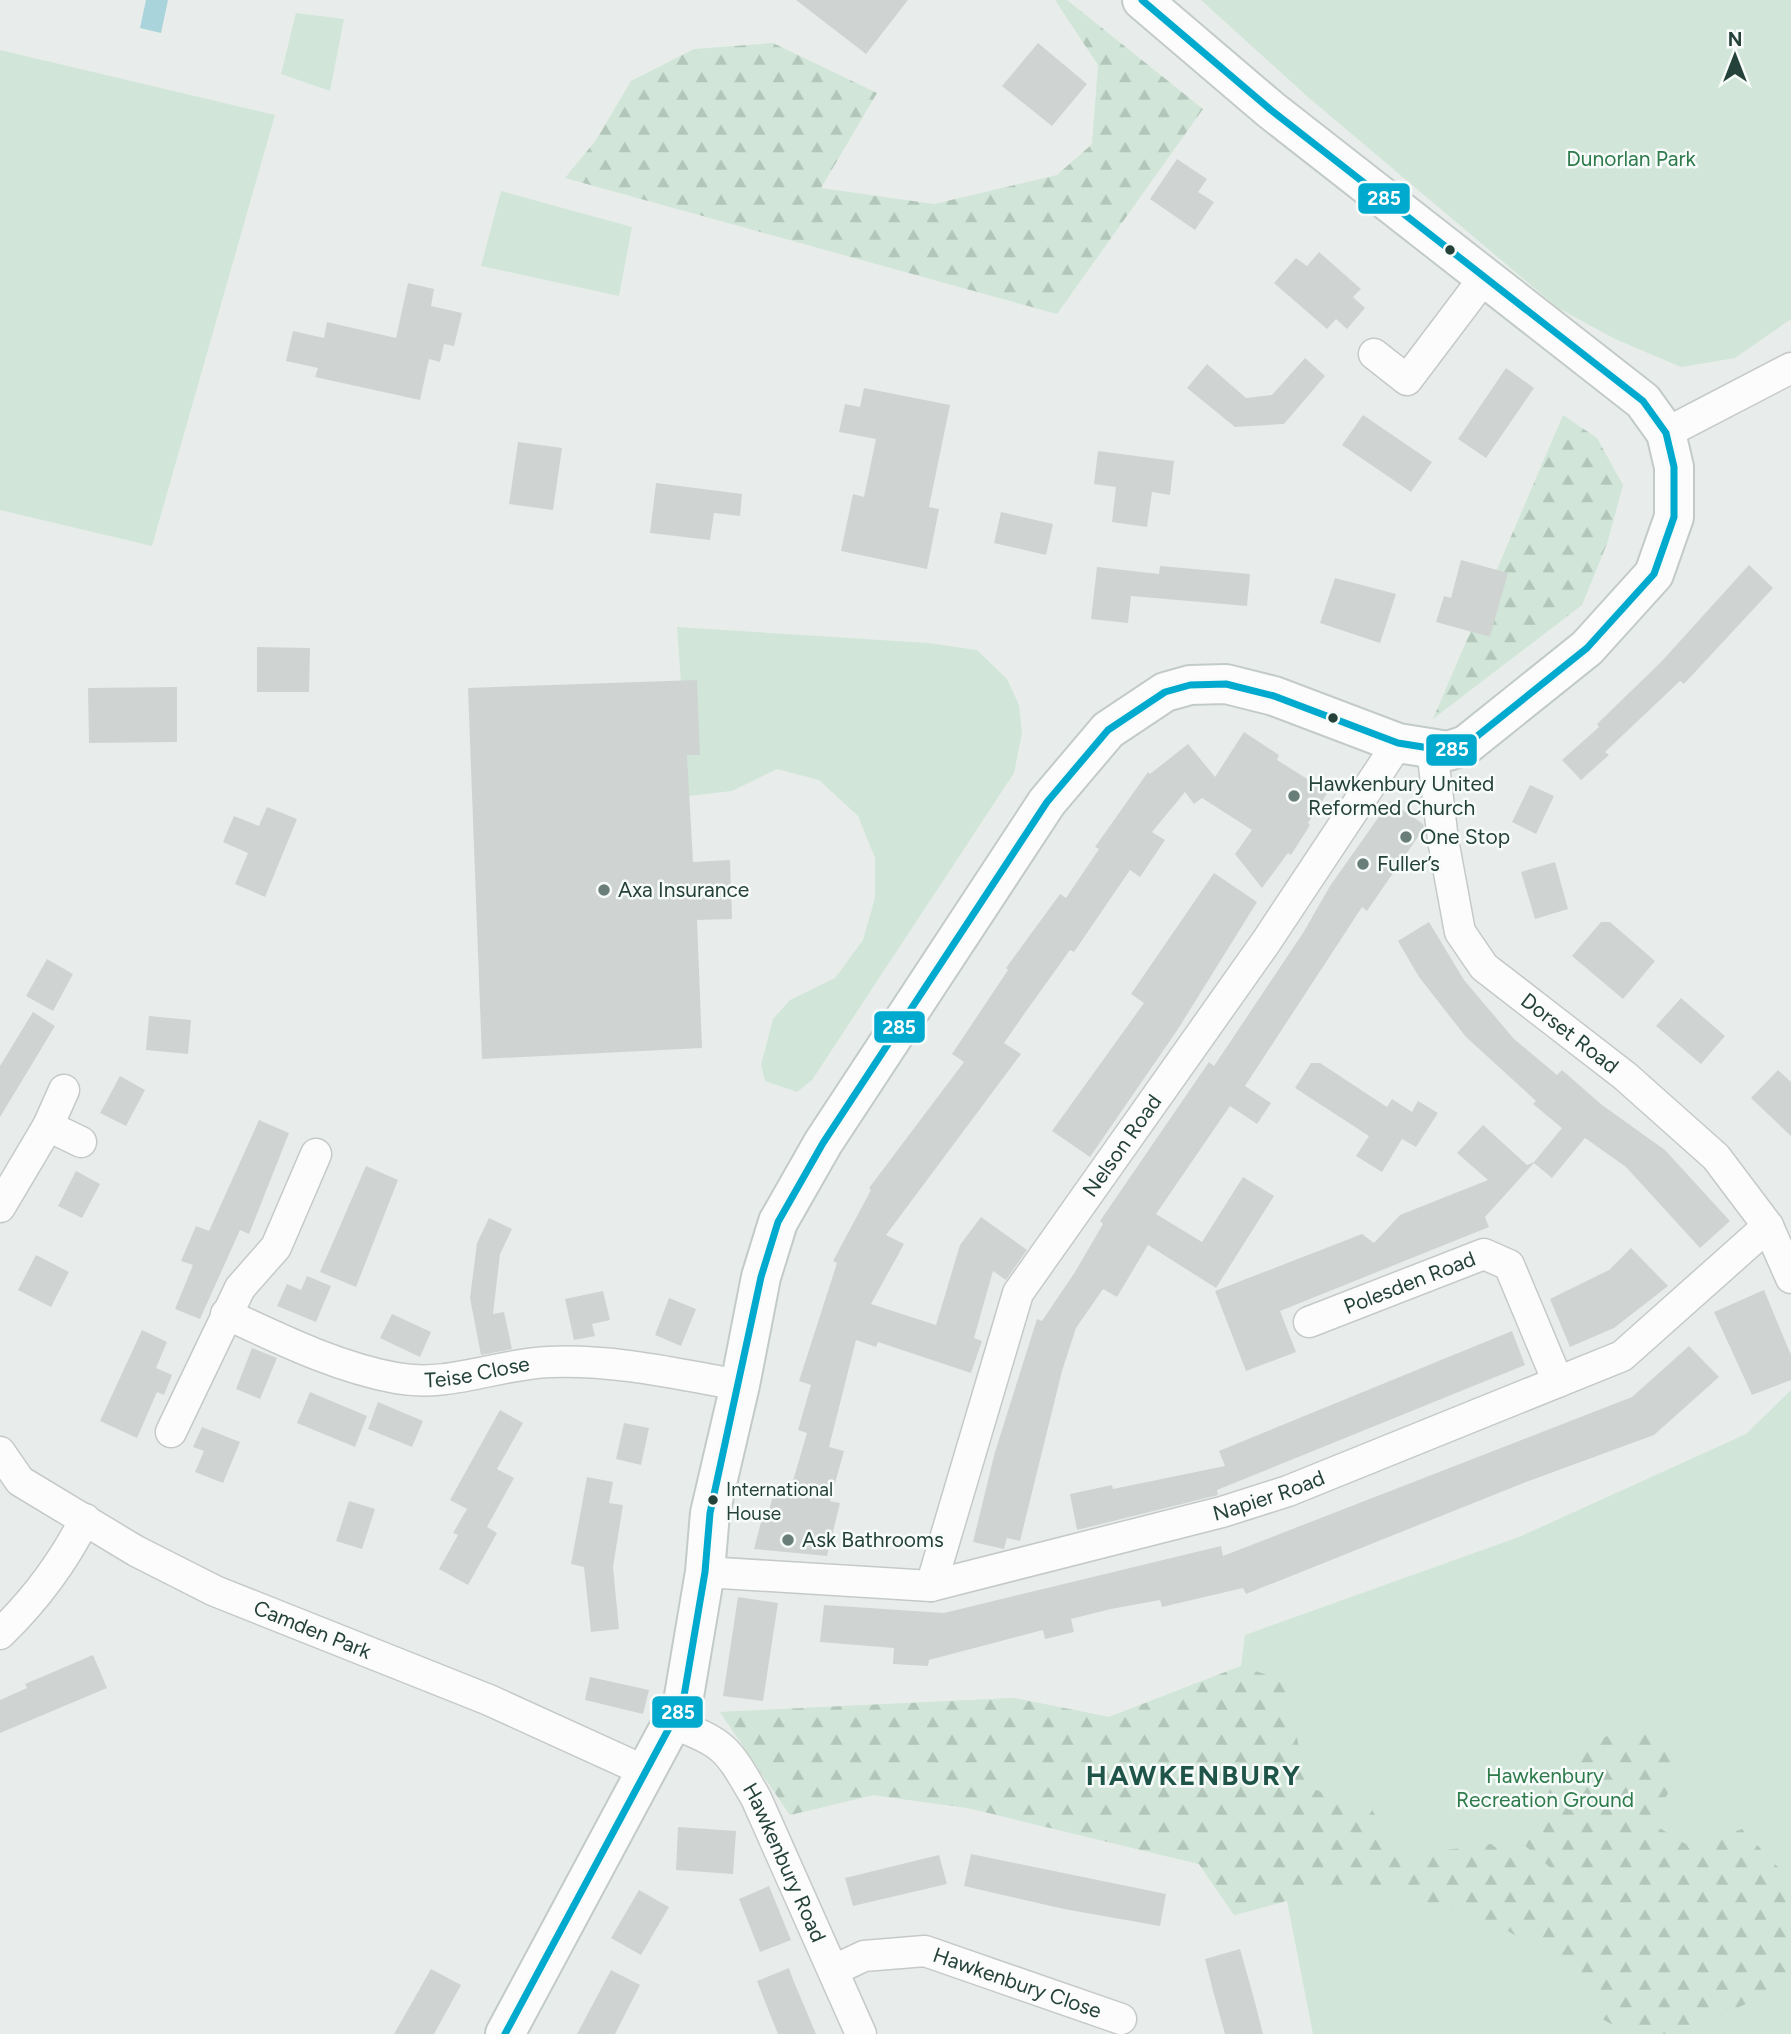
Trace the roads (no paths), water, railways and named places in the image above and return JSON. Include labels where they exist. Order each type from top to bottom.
[{"type":"street","points":[[505,2034],[683,1702],[705,1572],[710,1513],[740,1385],[761,1277],[778,1222],[823,1143],[1048,802],[1108,730],[1165,692],[1190,685],[1227,684],[1275,696],[1415,746],[1448,751],[1466,745],[1587,648],[1654,574],[1674,517],[1674,467],[1666,433],[1643,401],[1271,110],[1142,0]]},
{"type":"street","points":[[1374,354],[1407,380],[1484,278]]},
{"type":"street","points":[[1666,433],[1791,368]]},
{"type":"street","name":"Dorset Road","points":[[1415,746],[1443,839],[1460,932],[1484,967],[1681,1124],[1724,1168],[1768,1226],[1791,1278]]},
{"type":"street","name":"Nelson Road","points":[[931,1586],[1018,1293],[1266,942],[1415,746]]},
{"type":"street","points":[[0,1207],[48,1126],[64,1090]]},
{"type":"street","points":[[48,1126],[81,1142]]},
{"type":"street","points":[[172,1432],[240,1288],[276,1247],[316,1154]]},
{"type":"street","name":"Napier Road","points":[[705,1572],[931,1586],[1209,1515],[1288,1491],[1622,1356],[1768,1226]]},
{"type":"street","name":"Polesden Road","points":[[1309,1322],[1483,1254],[1509,1265],[1558,1382]]},
{"type":"street","name":"Teise Close","points":[[226,1314],[337,1362],[397,1378],[459,1378],[547,1362],[577,1362],[740,1385]]},
{"type":"street","name":"Camden Park","points":[[0,1452],[20,1481],[136,1551],[215,1591],[489,1700],[647,1772]]},
{"type":"street","points":[[0,1634],[24,1611],[65,1558],[85,1519]]},
{"type":"street","name":"Hawkenbury Road","points":[[673,1724],[713,1738],[735,1762],[756,1798],[861,2034]]},
{"type":"street","name":"Hawkenbury Close","points":[[834,1969],[864,1956],[925,1951],[1121,2019]]},
{"type":"water","points":[[146,0],[168,0],[161,33],[140,28]]},
{"type":"place","name":"Hawkenbury United Reformed Church","points":[[1294,796]]},
{"type":"place","name":"One Stop","points":[[1406,837]]},
{"type":"place","name":"Fuller’s","points":[[1363,864]]},
{"type":"place","name":"Axa Insurance","points":[[604,890]]},
{"type":"place","name":"International House","points":[[713,1500]]},
{"type":"place","name":"Ask Bathrooms","points":[[788,1540]]},
{"type":"district","name":"HAWKENBURY","points":[[1194,1775]]},
{"type":"park label","name":"Dunorlan Park","points":[[1631,159]]},
{"type":"park label","name":"Hawkenbury Recreation Ground","points":[[1545,1788]]}]
